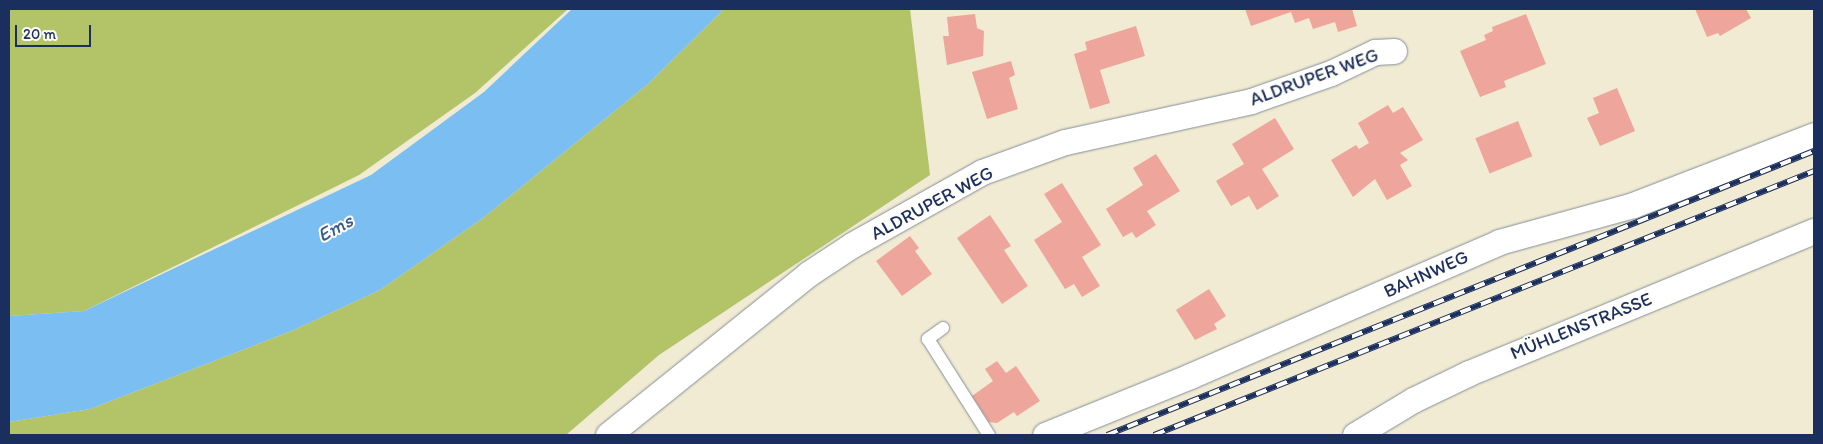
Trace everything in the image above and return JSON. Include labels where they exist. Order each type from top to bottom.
[{"type":"street","name":"ALDRUPER WEG","points":[[608,435],[808,274],[852,245],[982,172],[1065,142],[1251,100],[1331,73],[1375,52],[1394,50]]},
{"type":"street","name":"BAHNWEG","points":[[1045,435],[1190,376],[1499,242],[1632,205],[1814,135]]},
{"type":"street","name":"MÜHLENSTRASSE","points":[[1356,435],[1413,400],[1469,373],[1812,238]]},
{"type":"lane","points":[[943,328],[928,339],[990,435]]},
{"type":"green space","points":[[9,9],[568,9],[475,93],[359,175],[84,311],[9,316]]},
{"type":"green space","points":[[724,9],[910,9],[930,175],[659,355],[566,435],[9,435],[9,422],[90,409],[294,330],[380,290],[483,218],[648,84]]},
{"type":"water","name":"Ems","points":[[572,9],[724,9],[648,84],[483,218],[380,290],[294,330],[90,409],[9,422],[9,316],[84,311],[371,175],[484,92]]},
{"type":"building","points":[[1245,9],[1352,9],[1357,26],[1338,32],[1335,22],[1313,29],[1309,18],[1295,23],[1291,12],[1251,26]]},
{"type":"building","points":[[1695,9],[1746,9],[1751,18],[1720,36],[1718,33],[1707,37]]},
{"type":"building","points":[[975,14],[977,28],[984,31],[983,56],[947,65],[943,36],[949,36],[947,17]]},
{"type":"building","points":[[1526,14],[1546,64],[1504,81],[1506,87],[1480,97],[1460,51],[1486,40],[1484,35],[1493,31],[1492,27]]},
{"type":"building","points":[[1136,26],[1145,56],[1100,70],[1110,103],[1090,109],[1074,54],[1087,50],[1085,42]]},
{"type":"building","points":[[1011,61],[1015,75],[1009,78],[1018,109],[987,119],[972,72]]},
{"type":"building","points":[[1617,88],[1635,131],[1600,146],[1587,118],[1599,113],[1593,98]]},
{"type":"building","points":[[1388,105],[1393,113],[1403,107],[1423,140],[1400,153],[1408,160],[1400,165],[1412,186],[1387,200],[1375,179],[1353,197],[1331,160],[1356,145],[1359,149],[1369,143],[1358,123]]},
{"type":"building","points":[[1275,118],[1294,149],[1262,169],[1279,196],[1257,210],[1249,196],[1231,206],[1216,181],[1244,164],[1232,144]]},
{"type":"building","points":[[1518,121],[1532,156],[1490,173],[1475,138]]},
{"type":"building","points":[[1156,154],[1180,191],[1147,211],[1156,225],[1136,238],[1132,232],[1123,237],[1106,209],[1143,185],[1133,168]]},
{"type":"building","points":[[1062,183],[1101,245],[1082,257],[1100,286],[1082,297],[1074,284],[1065,289],[1034,240],[1062,222],[1044,194]]},
{"type":"building","points":[[990,215],[1011,246],[1004,250],[1028,286],[1002,304],[957,238]]},
{"type":"building","points":[[910,236],[919,248],[915,251],[932,274],[902,296],[876,261]]},
{"type":"building","points":[[1209,289],[1226,316],[1214,324],[1217,329],[1195,340],[1176,310]]},
{"type":"building","points":[[997,361],[1006,373],[1016,366],[1040,401],[1017,416],[1014,412],[997,423],[989,422],[972,396],[993,381],[985,369]]},
{"type":"railway","points":[[1107,435],[1814,151]]},
{"type":"railway","points":[[1154,435],[1814,171]]}]
